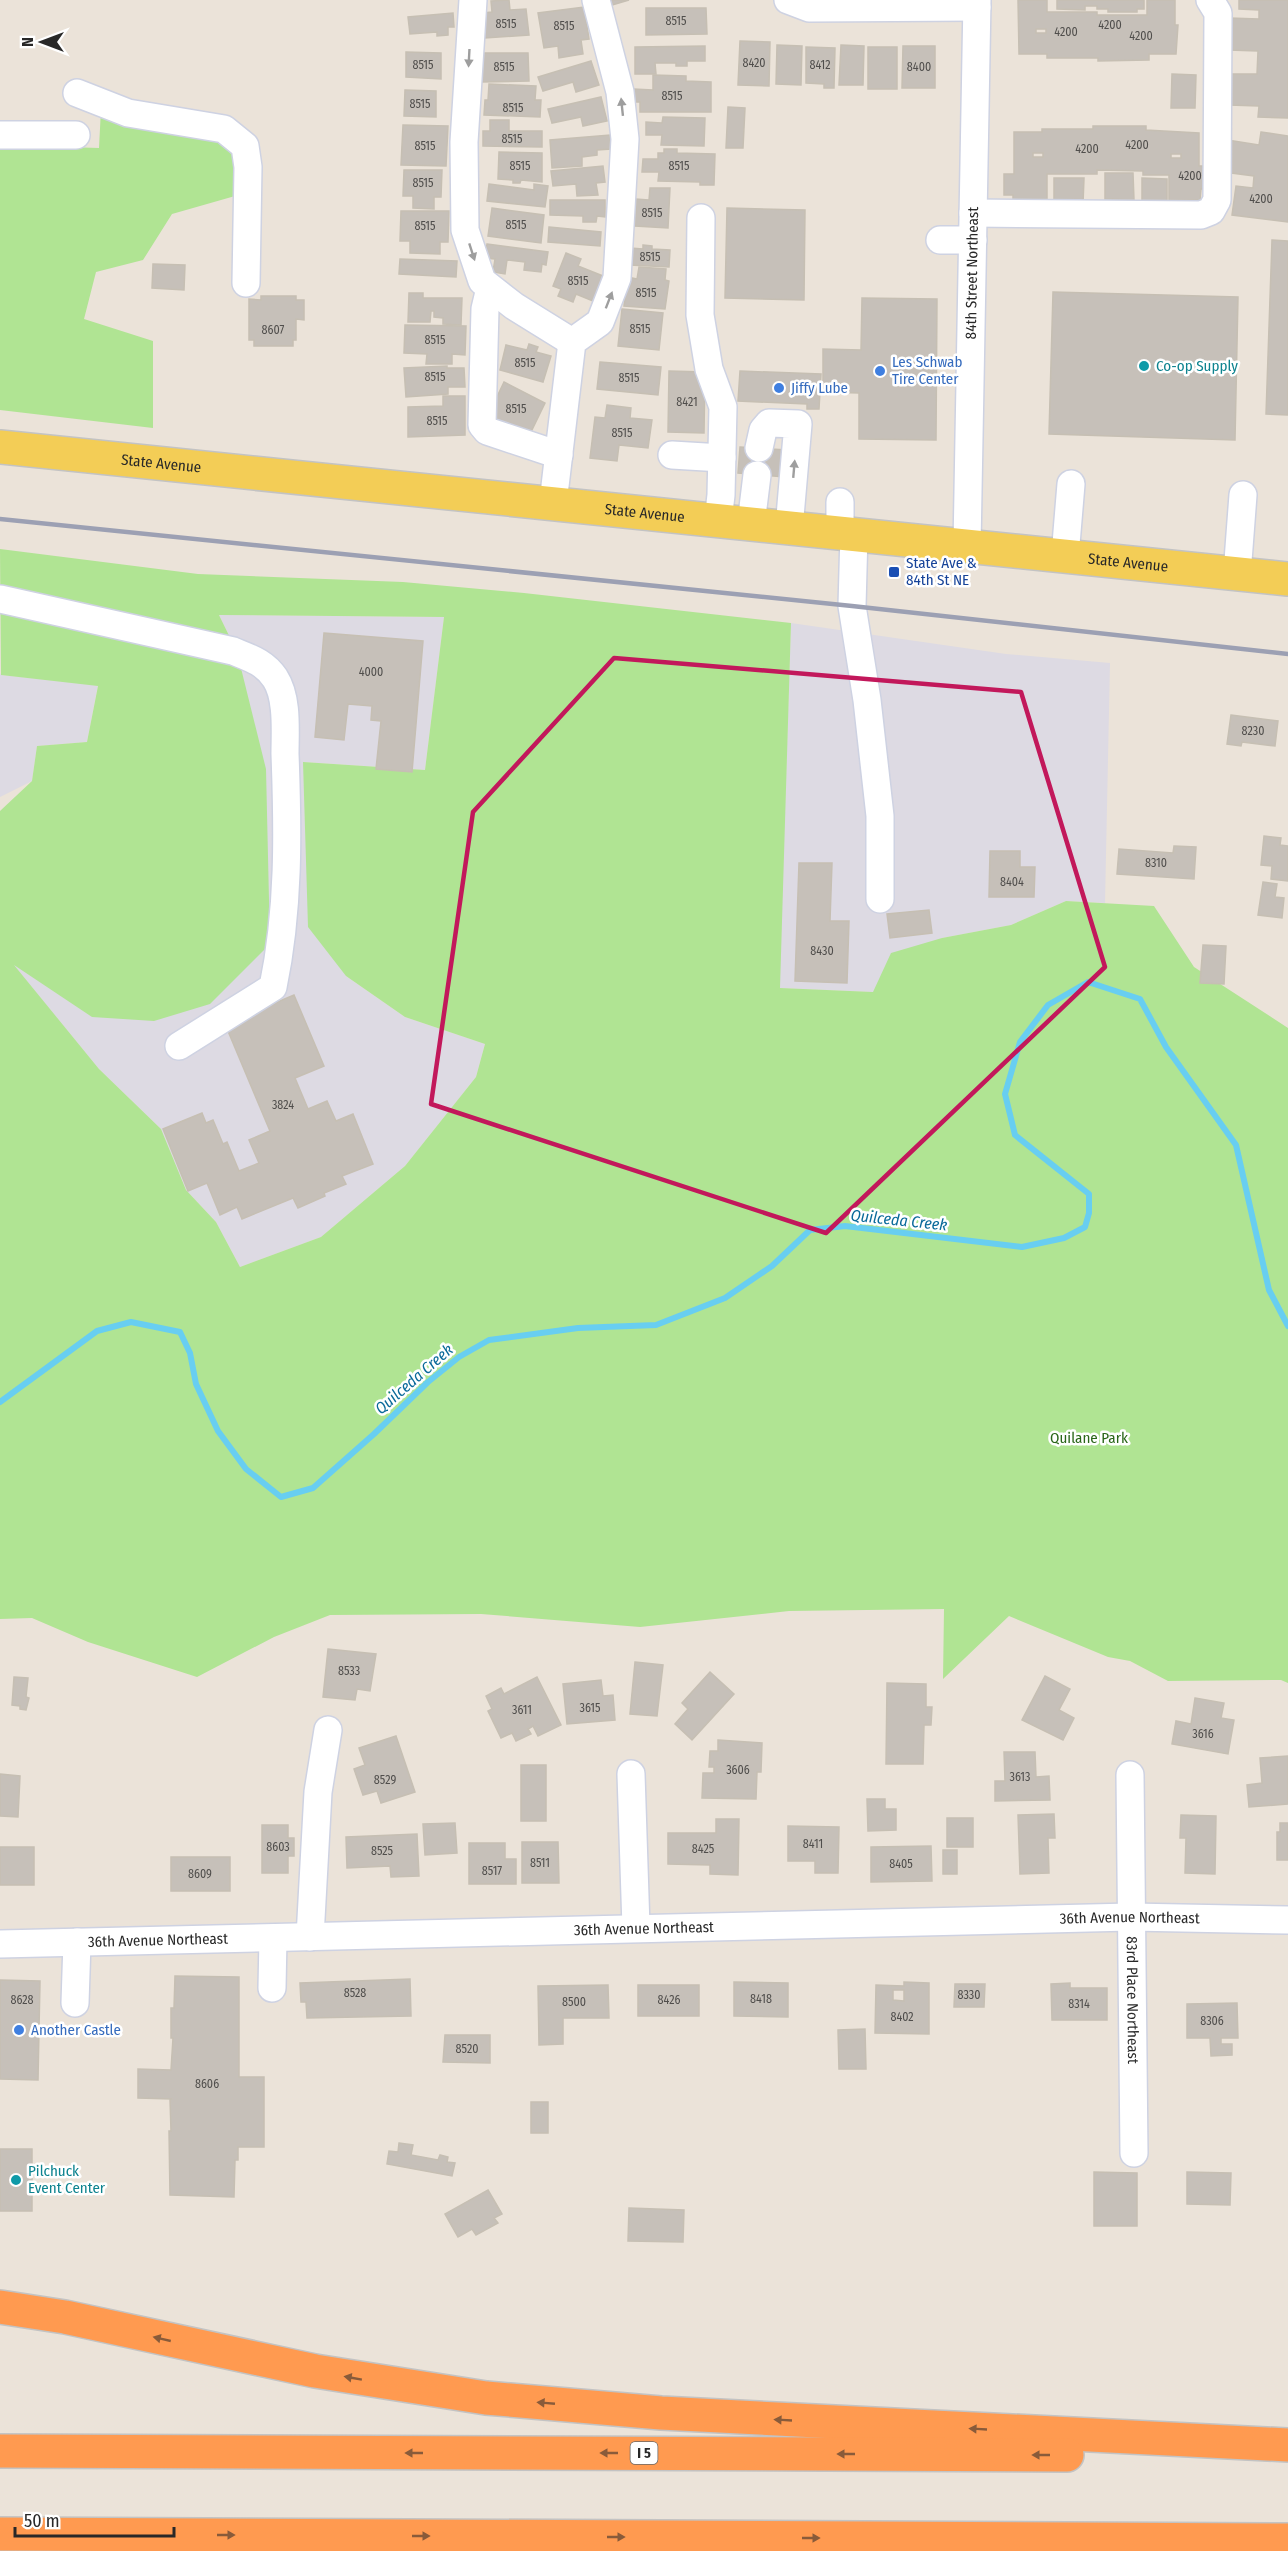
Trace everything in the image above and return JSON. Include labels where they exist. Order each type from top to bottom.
[{"type":"highway","points":[[0,2307],[65,2317],[315,2371],[486,2398],[662,2414],[1288,2445]]},
{"type":"highway","name":"I 5","points":[[0,2451],[1288,2456]]},
{"type":"highway","points":[[0,2534],[1286,2540]]},
{"type":"highway","points":[[1091,2551],[1286,2540]]},
{"type":"main road","name":"State Avenue","points":[[0,447],[789,528],[845,523],[968,546],[1288,579]]},
{"type":"street","points":[[473,0],[464,142],[465,230],[482,281],[514,306],[572,342]]},
{"type":"street","points":[[553,504],[572,342],[600,322],[617,278],[625,139],[620,92],[596,0]]},
{"type":"street","points":[[788,0],[809,8],[977,4]]},
{"type":"street","name":"84th Street Northeast","points":[[968,546],[977,4]]},
{"type":"street","points":[[973,213],[1201,215],[1211,211],[1217,200],[1220,4]]},
{"type":"street","points":[[77,93],[128,113],[224,129],[244,146],[248,167],[246,283]]},
{"type":"street","points":[[0,135],[76,135]]},
{"type":"street","points":[[701,218],[700,315],[709,369],[723,407],[718,521]]},
{"type":"street","points":[[940,240],[973,240]]},
{"type":"street","points":[[490,288],[486,309],[482,425],[487,432],[559,455]]},
{"type":"street","points":[[723,428],[761,439],[769,423],[798,424],[789,528]]},
{"type":"street","points":[[672,455],[722,459]]},
{"type":"street","points":[[750,524],[757,475]]},
{"type":"street","points":[[1065,556],[1071,484]]},
{"type":"street","points":[[1237,574],[1243,495]]},
{"type":"street","points":[[845,523],[852,606],[867,700],[880,816],[880,898]]},
{"type":"street","points":[[0,599],[233,651],[259,661],[276,679],[284,705],[288,839],[282,943],[273,987],[180,1046]]},
{"type":"street","points":[[310,1937],[318,1792],[328,1730]]},
{"type":"street","points":[[631,1774],[636,1927]]},
{"type":"street","name":"83rd Place Northeast","points":[[1130,1775],[1134,2153]]},
{"type":"street","name":"36th Avenue Northeast","points":[[0,1944],[636,1927],[1131,1917],[1288,1920]]},
{"type":"street","points":[[272,1988],[273,1938]]},
{"type":"street","points":[[75,2004],[77,1942]]},
{"type":"highlighted area","points":[[614,658],[1021,692],[1105,967],[826,1233],[431,1104],[473,812]]},
{"type":"shaded area","points":[[219,615],[444,617],[425,770],[304,762],[346,976],[405,1017],[485,1044],[476,1077],[405,1166],[321,1237],[240,1267],[216,1222],[186,1190],[161,1129],[99,1069],[12,963],[237,652]]},
{"type":"shaded area","points":[[791,623],[1006,654],[1110,663],[1105,903],[1066,901],[1011,925],[942,938],[873,992],[779,988]]},
{"type":"shaded area","points":[[0,673],[1,675],[98,685],[87,742],[37,746],[32,781],[0,797]]},
{"type":"green space","points":[[101,109],[230,139],[242,194],[172,214],[143,260],[96,272],[84,319],[153,341],[153,428],[0,410],[0,145],[99,148]]},
{"type":"green space","name":"Quilane Park","points":[[0,549],[198,574],[403,582],[791,623],[780,988],[873,992],[891,953],[942,938],[1011,925],[1066,901],[1154,906],[1194,967],[1288,1028],[1288,1683],[1281,1680],[1168,1681],[1130,1661],[1108,1657],[1009,1616],[943,1679],[944,1609],[789,1611],[640,1627],[481,1614],[330,1615],[274,1637],[197,1677],[88,1642],[32,1618],[0,1619],[0,811],[32,781],[37,746],[87,742],[98,686],[1,675]],"holes":[[[219,615],[444,617],[425,770],[303,762],[308,927],[346,976],[405,1017],[485,1044],[476,1077],[405,1166],[321,1237],[240,1267],[216,1222],[186,1190],[161,1129],[99,1069],[14,965],[92,1017],[154,1021],[210,1004],[270,944],[266,769],[237,652]]]},
{"type":"building","points":[[509,0],[510,10],[526,9],[529,35],[485,38],[483,13],[492,12],[491,1]]},
{"type":"building","points":[[611,0],[629,0],[612,5]]},
{"type":"building","points":[[1018,0],[1047,0],[1047,12],[1147,15],[1147,0],[1175,0],[1175,25],[1178,25],[1176,54],[1149,54],[1149,60],[1098,61],[1098,58],[1047,58],[1047,54],[1019,54]],"holes":[[[1036,29],[1046,29],[1046,33],[1036,33]]]},
{"type":"building","points":[[1057,0],[1144,0],[1144,9],[1137,9],[1137,12],[1108,12],[1108,9],[1097,9],[1097,6],[1085,6],[1085,10],[1057,9]]},
{"type":"building","points":[[1239,0],[1288,0],[1288,118],[1258,117],[1259,106],[1229,105],[1229,74],[1257,74],[1258,51],[1229,50],[1230,18],[1259,19],[1259,10],[1239,9]]},
{"type":"building","points":[[584,7],[589,39],[581,40],[583,54],[559,58],[558,46],[544,48],[538,13]]},
{"type":"building","points":[[646,8],[706,8],[707,34],[646,35]]},
{"type":"building","points":[[453,13],[454,27],[448,27],[448,35],[437,36],[437,32],[410,34],[408,17]]},
{"type":"building","points":[[740,41],[770,42],[769,86],[738,85]]},
{"type":"building","points":[[777,45],[802,46],[801,85],[776,84]]},
{"type":"building","points":[[841,45],[864,46],[863,85],[839,85]]},
{"type":"building","points":[[705,46],[705,61],[687,61],[687,66],[676,66],[676,63],[655,63],[656,74],[635,74],[635,47]]},
{"type":"building","points":[[903,46],[935,46],[935,88],[902,88]]},
{"type":"building","points":[[806,47],[835,48],[834,88],[824,88],[824,84],[806,83]]},
{"type":"building","points":[[868,47],[897,47],[897,89],[868,89]]},
{"type":"building","points":[[406,52],[441,53],[441,79],[406,77]]},
{"type":"building","points":[[480,53],[528,53],[529,81],[481,82]]},
{"type":"building","points":[[591,61],[599,85],[576,92],[573,82],[543,91],[538,77]]},
{"type":"building","points":[[1172,74],[1196,75],[1195,108],[1171,108]]},
{"type":"building","points":[[653,75],[686,76],[686,81],[711,82],[711,112],[640,112],[640,102],[634,102],[634,89],[653,90]]},
{"type":"building","points":[[489,84],[536,86],[535,100],[541,100],[540,117],[484,115]]},
{"type":"building","points":[[405,90],[436,91],[436,117],[404,116]]},
{"type":"building","points":[[601,97],[607,121],[583,126],[581,117],[552,123],[548,109]]},
{"type":"building","points":[[728,107],[745,108],[743,148],[726,148]]},
{"type":"building","points":[[663,117],[705,118],[704,146],[661,145],[662,135],[646,135],[646,122],[662,123]]},
{"type":"building","points":[[490,120],[509,120],[509,131],[542,131],[542,147],[483,146],[483,131],[490,131]]},
{"type":"building","points":[[403,125],[448,126],[446,166],[401,165]]},
{"type":"building","points":[[1093,126],[1146,126],[1146,130],[1199,133],[1199,166],[1210,166],[1210,189],[1201,189],[1200,200],[1169,200],[1169,175],[1143,175],[1143,171],[1097,170],[1097,174],[1047,174],[1047,199],[1013,199],[1013,195],[1004,195],[1004,174],[1014,174],[1014,132],[1042,132],[1042,129],[1093,129]],"holes":[[[1033,153],[1043,153],[1043,157],[1033,157]],[[1171,154],[1181,154],[1181,158],[1171,158]]]},
{"type":"building","points":[[1261,132],[1288,136],[1288,222],[1232,215],[1236,186],[1253,188],[1254,176],[1224,172],[1228,140],[1259,145]]},
{"type":"building","points":[[610,135],[611,149],[597,150],[597,155],[582,157],[582,166],[552,168],[550,140]]},
{"type":"building","points":[[664,149],[677,149],[677,153],[715,154],[714,185],[700,185],[700,182],[658,181],[659,172],[642,172],[643,159],[658,159],[658,153],[664,153]]},
{"type":"building","points":[[499,152],[542,153],[542,182],[521,180],[520,183],[513,183],[513,180],[498,179]]},
{"type":"building","points":[[603,166],[605,182],[596,183],[598,195],[577,196],[576,184],[553,186],[551,171]]},
{"type":"building","points":[[404,170],[442,170],[441,197],[434,197],[434,209],[413,208],[413,196],[403,196]]},
{"type":"building","points":[[1105,173],[1133,173],[1134,200],[1105,199]]},
{"type":"building","points":[[1054,178],[1084,178],[1083,204],[1054,204]]},
{"type":"building","points":[[1142,178],[1167,179],[1167,203],[1142,203]]},
{"type":"building","points":[[489,184],[534,190],[534,184],[548,186],[545,207],[487,201]]},
{"type":"building","points":[[650,188],[670,188],[668,228],[635,226],[636,199],[649,200]]},
{"type":"building","points":[[550,200],[605,200],[605,217],[597,216],[596,222],[583,222],[583,216],[550,215]]},
{"type":"building","points":[[492,208],[544,215],[541,243],[488,236]]},
{"type":"building","points":[[727,208],[805,210],[804,300],[725,298]]},
{"type":"building","points":[[401,211],[449,211],[448,242],[440,242],[440,254],[410,253],[410,241],[400,241]]},
{"type":"building","points":[[549,227],[601,232],[600,246],[548,242]]},
{"type":"building","points":[[1272,240],[1288,241],[1288,415],[1266,414]]},
{"type":"building","points":[[487,244],[548,252],[546,265],[542,264],[541,272],[524,270],[525,262],[507,260],[505,274],[493,272],[495,259],[485,258]]},
{"type":"building","points":[[643,245],[652,246],[652,249],[670,250],[669,267],[630,265],[631,248],[643,249]]},
{"type":"building","points":[[566,253],[581,259],[578,266],[603,276],[593,301],[576,294],[573,302],[558,296],[561,289],[553,286]]},
{"type":"building","points":[[400,259],[457,261],[456,277],[399,274]]},
{"type":"building","points":[[153,264],[185,265],[184,290],[152,288]]},
{"type":"building","points":[[639,267],[666,269],[665,280],[669,281],[665,309],[624,306],[627,277],[637,279]]},
{"type":"building","name":"Co-op Supply","points":[[1053,292],[1238,297],[1235,440],[1049,434]]},
{"type":"building","points":[[409,293],[423,293],[423,298],[462,298],[461,325],[443,324],[443,318],[434,317],[434,311],[431,311],[430,322],[408,322]]},
{"type":"building","points":[[261,296],[296,296],[296,300],[304,300],[304,320],[296,319],[296,340],[293,340],[293,346],[254,346],[254,340],[249,340],[249,299],[261,300]]},
{"type":"building","name":"Les Schwab Tire Center","points":[[862,298],[937,299],[936,440],[859,439],[859,393],[823,392],[823,349],[861,350]]},
{"type":"building","points":[[622,309],[663,313],[659,350],[618,346]]},
{"type":"building","points":[[405,325],[466,326],[465,355],[452,354],[452,364],[426,364],[427,354],[404,353]]},
{"type":"building","points":[[529,344],[538,347],[536,352],[551,356],[543,382],[500,370],[506,345],[527,350]]},
{"type":"building","points":[[600,362],[661,367],[658,395],[597,389]]},
{"type":"building","points":[[447,366],[447,368],[464,368],[465,387],[448,387],[448,394],[406,397],[404,368]]},
{"type":"building","points":[[669,371],[705,372],[704,433],[668,432]]},
{"type":"building","name":"Jiffy Lube","points":[[740,371],[821,374],[819,409],[807,409],[807,404],[738,401]]},
{"type":"building","points":[[504,382],[545,403],[529,436],[488,416]]},
{"type":"building","points":[[443,396],[465,396],[465,435],[408,437],[408,407],[443,406]]},
{"type":"building","points":[[607,405],[631,408],[630,418],[652,420],[648,448],[619,445],[617,461],[590,458],[595,417],[605,418]]},
{"type":"building","points":[[740,447],[787,450],[784,477],[738,473]]},
{"type":"building","points":[[324,633],[423,641],[412,772],[376,769],[381,721],[371,720],[372,706],[348,704],[344,740],[315,737]]},
{"type":"building","points":[[1231,715],[1278,721],[1275,746],[1242,742],[1241,746],[1227,744]]},
{"type":"building","points":[[1264,836],[1281,838],[1280,845],[1288,846],[1288,881],[1271,879],[1272,866],[1261,865]]},
{"type":"building","points":[[1174,846],[1196,847],[1194,879],[1117,874],[1119,849],[1173,853]]},
{"type":"building","points":[[990,851],[1020,851],[1020,867],[1035,867],[1034,897],[989,897]]},
{"type":"building","points":[[799,863],[832,863],[830,921],[849,921],[847,983],[795,981]]},
{"type":"building","points":[[1263,882],[1277,884],[1275,897],[1284,898],[1282,918],[1258,915]]},
{"type":"building","points":[[929,910],[932,933],[890,938],[887,914]]},
{"type":"building","points":[[1203,945],[1226,946],[1224,984],[1200,983]]},
{"type":"building","points":[[294,995],[324,1066],[295,1078],[308,1109],[327,1101],[336,1121],[353,1114],[373,1164],[342,1176],[346,1184],[298,1208],[293,1198],[242,1219],[237,1207],[220,1215],[207,1183],[188,1191],[163,1129],[202,1113],[206,1123],[213,1120],[223,1144],[227,1142],[239,1171],[259,1163],[249,1140],[270,1131],[225,1024]]},
{"type":"building","points":[[328,1649],[376,1654],[370,1691],[357,1689],[355,1700],[323,1697]]},
{"type":"building","points":[[635,1662],[663,1665],[657,1716],[630,1714]]},
{"type":"building","points":[[710,1672],[734,1694],[692,1740],[675,1724],[688,1709],[682,1703]]},
{"type":"building","points":[[1045,1676],[1070,1689],[1059,1710],[1074,1718],[1063,1740],[1022,1720]]},
{"type":"building","points":[[14,1677],[28,1678],[26,1697],[29,1698],[26,1710],[12,1705]]},
{"type":"building","points":[[537,1677],[561,1725],[538,1736],[533,1726],[528,1729],[531,1734],[516,1741],[512,1733],[501,1738],[488,1711],[492,1709],[486,1696],[501,1688],[504,1694]]},
{"type":"building","points":[[601,1680],[603,1696],[613,1695],[615,1720],[567,1724],[563,1684]]},
{"type":"building","points":[[887,1683],[926,1684],[926,1707],[932,1707],[931,1725],[924,1725],[923,1764],[886,1764]]},
{"type":"building","points":[[1195,1698],[1224,1703],[1221,1718],[1234,1720],[1228,1754],[1172,1744],[1176,1721],[1191,1724]]},
{"type":"building","points":[[396,1736],[415,1792],[381,1803],[377,1791],[363,1795],[354,1769],[365,1765],[359,1748]]},
{"type":"building","points":[[718,1740],[762,1743],[761,1772],[757,1772],[756,1799],[702,1798],[703,1773],[714,1773],[714,1767],[709,1767],[710,1751],[718,1751]]},
{"type":"building","points":[[1004,1752],[1035,1752],[1036,1777],[1049,1776],[1050,1800],[995,1801],[995,1781],[1005,1781]]},
{"type":"building","points":[[1288,1756],[1288,1804],[1249,1807],[1247,1785],[1262,1783],[1260,1758]]},
{"type":"building","points":[[521,1765],[546,1765],[546,1821],[521,1821]]},
{"type":"building","points":[[0,1774],[20,1776],[18,1817],[0,1816]]},
{"type":"building","points":[[867,1799],[885,1799],[885,1809],[896,1809],[896,1830],[868,1831]]},
{"type":"building","points":[[1054,1814],[1055,1838],[1048,1838],[1049,1873],[1020,1874],[1018,1815]]},
{"type":"building","points":[[1181,1815],[1216,1816],[1215,1874],[1185,1873],[1186,1838],[1180,1838]]},
{"type":"building","points":[[947,1818],[973,1818],[973,1847],[947,1847]]},
{"type":"building","points":[[716,1819],[739,1819],[738,1875],[710,1874],[710,1865],[668,1864],[668,1833],[716,1833]]},
{"type":"building","points":[[455,1823],[457,1853],[425,1855],[423,1824]]},
{"type":"building","points":[[1280,1823],[1288,1823],[1288,1860],[1277,1860],[1277,1832],[1280,1832]]},
{"type":"building","points":[[262,1825],[288,1825],[288,1838],[294,1838],[294,1856],[288,1856],[288,1873],[262,1873]]},
{"type":"building","points":[[788,1826],[839,1827],[838,1873],[815,1873],[815,1861],[788,1861]]},
{"type":"building","points":[[417,1834],[419,1876],[391,1877],[390,1866],[347,1868],[346,1837]]},
{"type":"building","points":[[522,1842],[558,1842],[559,1883],[522,1883]]},
{"type":"building","points":[[469,1843],[505,1843],[505,1859],[516,1859],[516,1884],[469,1884]]},
{"type":"building","points":[[931,1846],[932,1881],[871,1882],[871,1847]]},
{"type":"building","points":[[0,1847],[34,1847],[34,1885],[0,1885]]},
{"type":"building","points":[[943,1850],[957,1850],[957,1874],[943,1874]]},
{"type":"building","points":[[171,1857],[230,1857],[230,1891],[171,1891]]},
{"type":"building","points":[[175,1976],[239,1977],[239,2077],[264,2077],[264,2147],[238,2147],[238,2160],[235,2160],[234,2197],[170,2195],[169,2131],[171,2131],[170,2099],[172,2099],[138,2098],[138,2069],[171,2070],[173,2038],[171,2038],[171,2008],[174,2008]]},
{"type":"building","points":[[410,1979],[411,2016],[307,2018],[306,2002],[301,2002],[300,1983]]},
{"type":"building","name":"Another Castle","points":[[0,1980],[40,1981],[38,2080],[0,2079]]},
{"type":"building","points":[[734,1982],[788,1983],[788,2017],[734,2016]]},
{"type":"building","points":[[904,1982],[929,1983],[929,2034],[875,2033],[876,1985],[904,1986]],"holes":[[[893,1990],[904,1990],[904,2001],[893,2000]]]},
{"type":"building","points":[[1070,1983],[1070,1988],[1107,1988],[1107,2020],[1052,2020],[1051,1984]]},
{"type":"building","points":[[955,1984],[985,1984],[984,2007],[954,2007]]},
{"type":"building","points":[[608,1985],[609,2018],[563,2018],[563,2044],[539,2045],[538,1986]]},
{"type":"building","points":[[638,1985],[699,1985],[699,2016],[638,2016]]},
{"type":"building","points":[[1237,2003],[1238,2038],[1221,2038],[1221,2044],[1232,2044],[1232,2055],[1211,2056],[1210,2038],[1187,2038],[1187,2004]]},
{"type":"building","points":[[865,2029],[866,2069],[839,2069],[838,2030]]},
{"type":"building","points":[[445,2035],[490,2035],[490,2063],[443,2062]]},
{"type":"building","points":[[531,2102],[548,2102],[548,2133],[531,2133]]},
{"type":"building","points":[[399,2143],[413,2145],[411,2155],[438,2160],[440,2155],[448,2157],[447,2162],[455,2163],[452,2176],[387,2164],[389,2151],[398,2152]]},
{"type":"building","name":"Pilchuck Event Center","points":[[0,2149],[32,2149],[32,2211],[0,2211]]},
{"type":"building","points":[[1094,2172],[1137,2173],[1137,2226],[1094,2226]]},
{"type":"building","points":[[1187,2172],[1231,2173],[1230,2205],[1187,2204]]},
{"type":"building","points":[[488,2190],[502,2214],[494,2218],[498,2223],[476,2235],[472,2229],[458,2237],[445,2214]]},
{"type":"building","points":[[629,2208],[684,2210],[683,2242],[628,2241]]},
{"type":"waterway","name":"Quilceda Creek","points":[[0,1402],[97,1331],[131,1322],[180,1332],[190,1353],[196,1384],[218,1431],[246,1469],[281,1497],[313,1488],[428,1382],[459,1357],[489,1340],[578,1328],[656,1325],[725,1298],[772,1266],[810,1230],[845,1226],[1022,1247],[1064,1238],[1085,1227],[1089,1213],[1089,1194],[1015,1135],[1005,1094],[1020,1042],[1048,1005],[1088,982],[1140,999],[1166,1047],[1236,1145],[1269,1290],[1288,1326]]},
{"type":"railway","points":[[0,519],[852,606],[1288,654]]},
{"type":"place","name":"Co-op Supply","points":[[1144,366]]},
{"type":"place","name":"Les Schwab Tire Center","points":[[880,371]]},
{"type":"place","name":"Jiffy Lube","points":[[779,388]]},
{"type":"place","name":"State Ave & 84th St NE","points":[[894,572]]},
{"type":"place","name":"Another Castle","points":[[19,2030]]},
{"type":"place","name":"Pilchuck Event Center","points":[[16,2180]]}]
